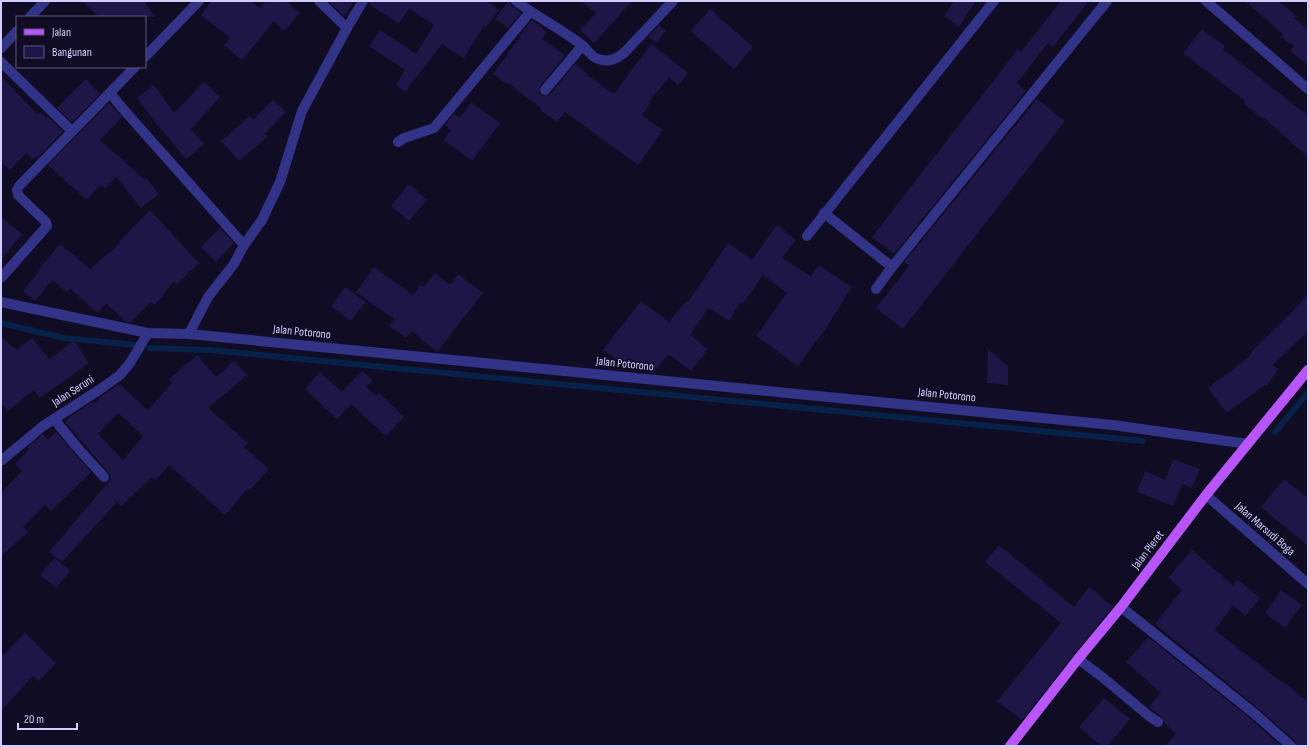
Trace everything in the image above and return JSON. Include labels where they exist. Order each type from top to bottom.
[{"type":"main road","name":"Jalan Pleret","points":[[1010,746],[1078,659],[1121,608],[1206,495],[1308,370]]},
{"type":"street","points":[[31,16],[45,1]]},
{"type":"street","points":[[146,56],[199,1]]},
{"type":"street","points":[[319,1],[347,28]]},
{"type":"street","points":[[189,334],[208,297],[234,264],[244,245],[262,220],[280,182],[302,111],[363,1]]},
{"type":"street","points":[[516,1],[530,12],[582,46],[595,58],[609,60],[616,59],[628,49],[673,1]]},
{"type":"street","points":[[807,236],[994,1]]},
{"type":"street","points":[[876,289],[892,267],[1107,1]]},
{"type":"street","points":[[1206,1],[1308,89]]},
{"type":"street","points":[[398,142],[404,138],[434,128],[530,12]]},
{"type":"street","points":[[1,48],[16,32]]},
{"type":"street","points":[[545,90],[582,46]]},
{"type":"street","points":[[1,62],[72,131]]},
{"type":"street","points":[[1,278],[47,226],[46,222],[18,195],[17,190],[134,68]]},
{"type":"street","points":[[110,93],[122,109],[244,245]]},
{"type":"street","points":[[824,213],[892,267]]},
{"type":"street","name":"Jalan Potorono","points":[[1,302],[148,333],[189,334],[1113,425],[1248,444]]},
{"type":"street","name":"Jalan Seruni","points":[[1,461],[43,426],[120,375],[130,363],[148,333]]},
{"type":"street","points":[[54,419],[104,477]]},
{"type":"street","name":"Jalan Marsudi Boga","points":[[1206,495],[1308,584]]},
{"type":"street","points":[[1121,608],[1255,714],[1291,746]]},
{"type":"street","points":[[1078,659],[1158,722]]},
{"type":"building","points":[[82,1],[144,1],[155,17],[146,16],[98,16]]},
{"type":"building","points":[[211,1],[251,1],[260,8],[266,1],[286,1],[300,13],[284,31],[274,21],[242,60],[224,45],[230,38],[201,15]]},
{"type":"building","points":[[328,1],[355,1],[344,16]]},
{"type":"building","points":[[369,1],[487,1],[499,10],[486,27],[484,26],[464,58],[442,44],[405,92],[396,85],[405,70],[369,46],[380,30],[416,54],[434,25],[409,8],[399,24],[369,4]]},
{"type":"building","points":[[508,1],[521,13],[508,28],[495,19]]},
{"type":"building","points":[[581,1],[632,1],[594,43],[580,30],[596,13]]},
{"type":"building","points":[[954,1],[976,1],[959,27],[944,16]]},
{"type":"building","points":[[1061,1],[1089,1],[1053,47],[1048,43],[1017,83],[1026,91],[894,254],[872,237],[1018,49],[1021,52]]},
{"type":"building","points":[[1245,1],[1279,1],[1296,16],[1294,18],[1308,28],[1308,65],[1290,51],[1294,46],[1281,37],[1283,34]]},
{"type":"building","points":[[710,9],[753,47],[734,69],[691,31]]},
{"type":"building","points":[[532,20],[547,32],[542,39],[565,56],[540,86],[539,93],[543,96],[550,94],[575,64],[588,74],[587,75],[614,94],[651,44],[688,73],[678,85],[669,77],[649,102],[650,103],[642,115],[663,130],[638,165],[565,112],[557,122],[508,83],[507,84],[493,74]]},
{"type":"building","points":[[659,25],[666,31],[656,43],[648,37]]},
{"type":"building","points":[[1202,29],[1225,46],[1223,49],[1308,116],[1308,157],[1264,118],[1263,119],[1244,104],[1245,101],[1183,53]]},
{"type":"building","points":[[1,76],[38,115],[40,112],[47,118],[48,117],[63,131],[38,157],[37,156],[33,160],[26,153],[10,170],[1,162]]},
{"type":"building","points":[[86,79],[100,94],[72,122],[57,108]]},
{"type":"building","points":[[204,82],[220,97],[191,129],[204,144],[186,159],[137,98],[154,85],[174,113]]},
{"type":"building","points":[[1037,99],[1065,121],[903,329],[876,308],[909,266],[904,262]]},
{"type":"building","points":[[273,100],[286,112],[265,134],[268,136],[239,161],[221,141],[250,116],[253,120]]},
{"type":"building","points":[[471,102],[500,123],[472,161],[444,140],[451,130],[445,125],[454,114],[460,118]]},
{"type":"building","points":[[109,103],[122,117],[100,140],[144,179],[146,178],[159,194],[141,208],[116,177],[105,189],[100,185],[87,200],[48,165]]},
{"type":"building","points":[[409,184],[427,200],[409,221],[391,206]]},
{"type":"building","points":[[150,210],[199,263],[177,284],[174,281],[155,305],[151,302],[130,323],[126,322],[106,303],[98,313],[70,289],[67,292],[52,280],[35,301],[23,291],[60,244],[90,269],[120,243],[119,242]]},
{"type":"building","points":[[1,217],[22,234],[1,260]]},
{"type":"building","points":[[777,225],[796,240],[782,258],[811,276],[819,265],[852,287],[826,328],[798,366],[756,336],[787,293],[763,275],[742,305],[740,303],[729,321],[708,308],[690,335],[708,349],[691,371],[668,354],[653,373],[650,373],[633,360],[628,367],[603,350],[641,301],[669,322],[686,301],[688,302],[728,243],[752,260]]},
{"type":"building","points":[[220,228],[234,243],[216,262],[201,247]]},
{"type":"building","points":[[374,267],[413,295],[420,285],[424,287],[435,273],[450,285],[458,274],[483,293],[437,352],[412,331],[406,338],[389,326],[394,319],[356,292]]},
{"type":"building","points":[[345,287],[366,302],[351,321],[331,306]]},
{"type":"building","points":[[1308,294],[1308,331],[1273,365],[1278,369],[1267,386],[1265,385],[1227,413],[1208,388],[1249,357],[1253,350]]},
{"type":"building","points":[[1,337],[17,350],[32,338],[49,359],[74,341],[89,363],[40,398],[34,390],[8,411],[1,403]]},
{"type":"building","points":[[988,349],[1008,366],[1008,385],[987,383]]},
{"type":"building","points":[[197,355],[216,377],[234,361],[247,375],[208,408],[248,443],[244,447],[269,469],[250,490],[248,488],[225,515],[169,465],[156,480],[152,477],[121,506],[117,502],[62,562],[49,552],[111,479],[109,473],[65,422],[71,416],[92,402],[94,404],[102,396],[119,384],[148,410],[172,383],[169,379]],"holes":[[[118,413],[143,436],[123,460],[98,434]]]},
{"type":"building","points":[[362,371],[373,380],[366,387],[376,396],[379,393],[404,417],[386,436],[351,404],[337,419],[305,389],[320,372],[342,392]]},
{"type":"building","points":[[56,432],[91,472],[51,511],[45,505],[23,527],[28,532],[1,556],[1,493],[22,471],[15,464],[29,449],[27,447],[43,434],[48,440]]},
{"type":"building","points":[[1173,459],[1200,469],[1192,488],[1182,484],[1173,506],[1137,492],[1145,471],[1165,480]]},
{"type":"building","points":[[1284,479],[1308,498],[1308,546],[1261,507]]},
{"type":"building","points":[[999,545],[1074,607],[1089,587],[1113,606],[1022,720],[997,701],[1061,623],[985,562]]},
{"type":"building","points":[[1192,550],[1233,585],[1238,580],[1260,598],[1245,616],[1233,605],[1215,630],[1308,701],[1308,746],[1297,746],[1295,741],[1259,709],[1155,624],[1182,590],[1168,578]]},
{"type":"building","points":[[55,558],[70,571],[56,588],[40,575]]},
{"type":"building","points":[[1281,590],[1302,605],[1285,628],[1265,613]]},
{"type":"building","points":[[25,633],[56,663],[39,681],[33,676],[1,711],[1,657]]},
{"type":"building","points":[[1148,637],[1251,719],[1281,746],[1165,746],[1176,734],[1164,723],[1162,717],[1148,707],[1161,693],[1126,662]]},
{"type":"building","points":[[1104,698],[1130,719],[1107,746],[1101,746],[1079,727]]},
{"type":"waterway","points":[[1,323],[64,338],[135,345]]},
{"type":"waterway","points":[[150,348],[209,350],[1143,441]]},
{"type":"waterway","points":[[1275,432],[1308,393]]}]
